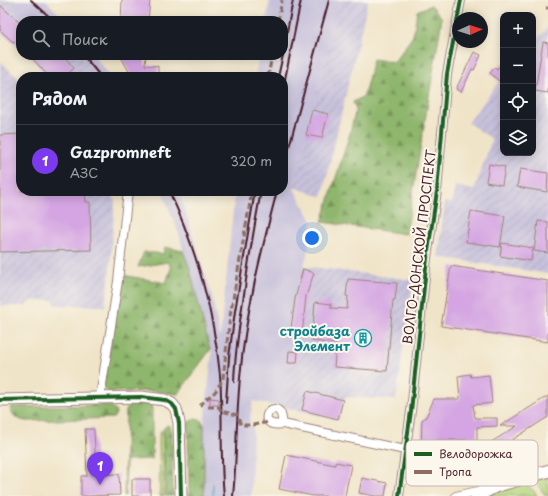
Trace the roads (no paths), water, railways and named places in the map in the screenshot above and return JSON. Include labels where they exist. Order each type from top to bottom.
[{"type":"main road","points":[[538,474],[548,471]]},
{"type":"main road","points":[[477,496],[496,486]]},
{"type":"street","name":"ВОЛГО-ДОНСКОЙ ПРОСПЕКТ","points":[[407,440],[427,258],[437,191],[447,74],[461,0]]},
{"type":"street","points":[[100,397],[118,281],[127,196]]},
{"type":"street","points":[[0,400],[141,397],[165,400],[172,404],[176,409],[180,423],[181,496]]},
{"type":"street","points":[[283,424],[405,450]]},
{"type":"street","name":"ВОЛГО-ДОНСКОЙ ПРОСПЕКТ","points":[[400,492],[406,444]]},
{"type":"street","points":[[456,496],[496,486]]},
{"type":"street","points":[[400,492],[405,496]]},
{"type":"waterway","points":[[213,484],[213,496]]},
{"type":"railway","points":[[31,0],[49,16]]},
{"type":"railway","points":[[288,26],[293,0]]},
{"type":"railway","points":[[286,72],[301,0]]},
{"type":"railway","points":[[288,151],[329,0]]},
{"type":"railway","points":[[87,60],[97,72]]},
{"type":"railway","points":[[279,72],[282,60]]},
{"type":"railway","points":[[171,196],[188,235],[195,257],[213,328],[220,375],[224,496]]},
{"type":"railway","points":[[226,403],[229,357],[235,311],[254,196]]},
{"type":"railway","points":[[234,382],[235,358],[250,251],[260,196]]},
{"type":"railway","points":[[233,496],[242,354],[260,260],[276,196]]},
{"type":"place","name":"стройбаза Элемент","points":[[363,338]]},
{"type":"place","name":"Gazpromneft","points":[[100,485]]}]
